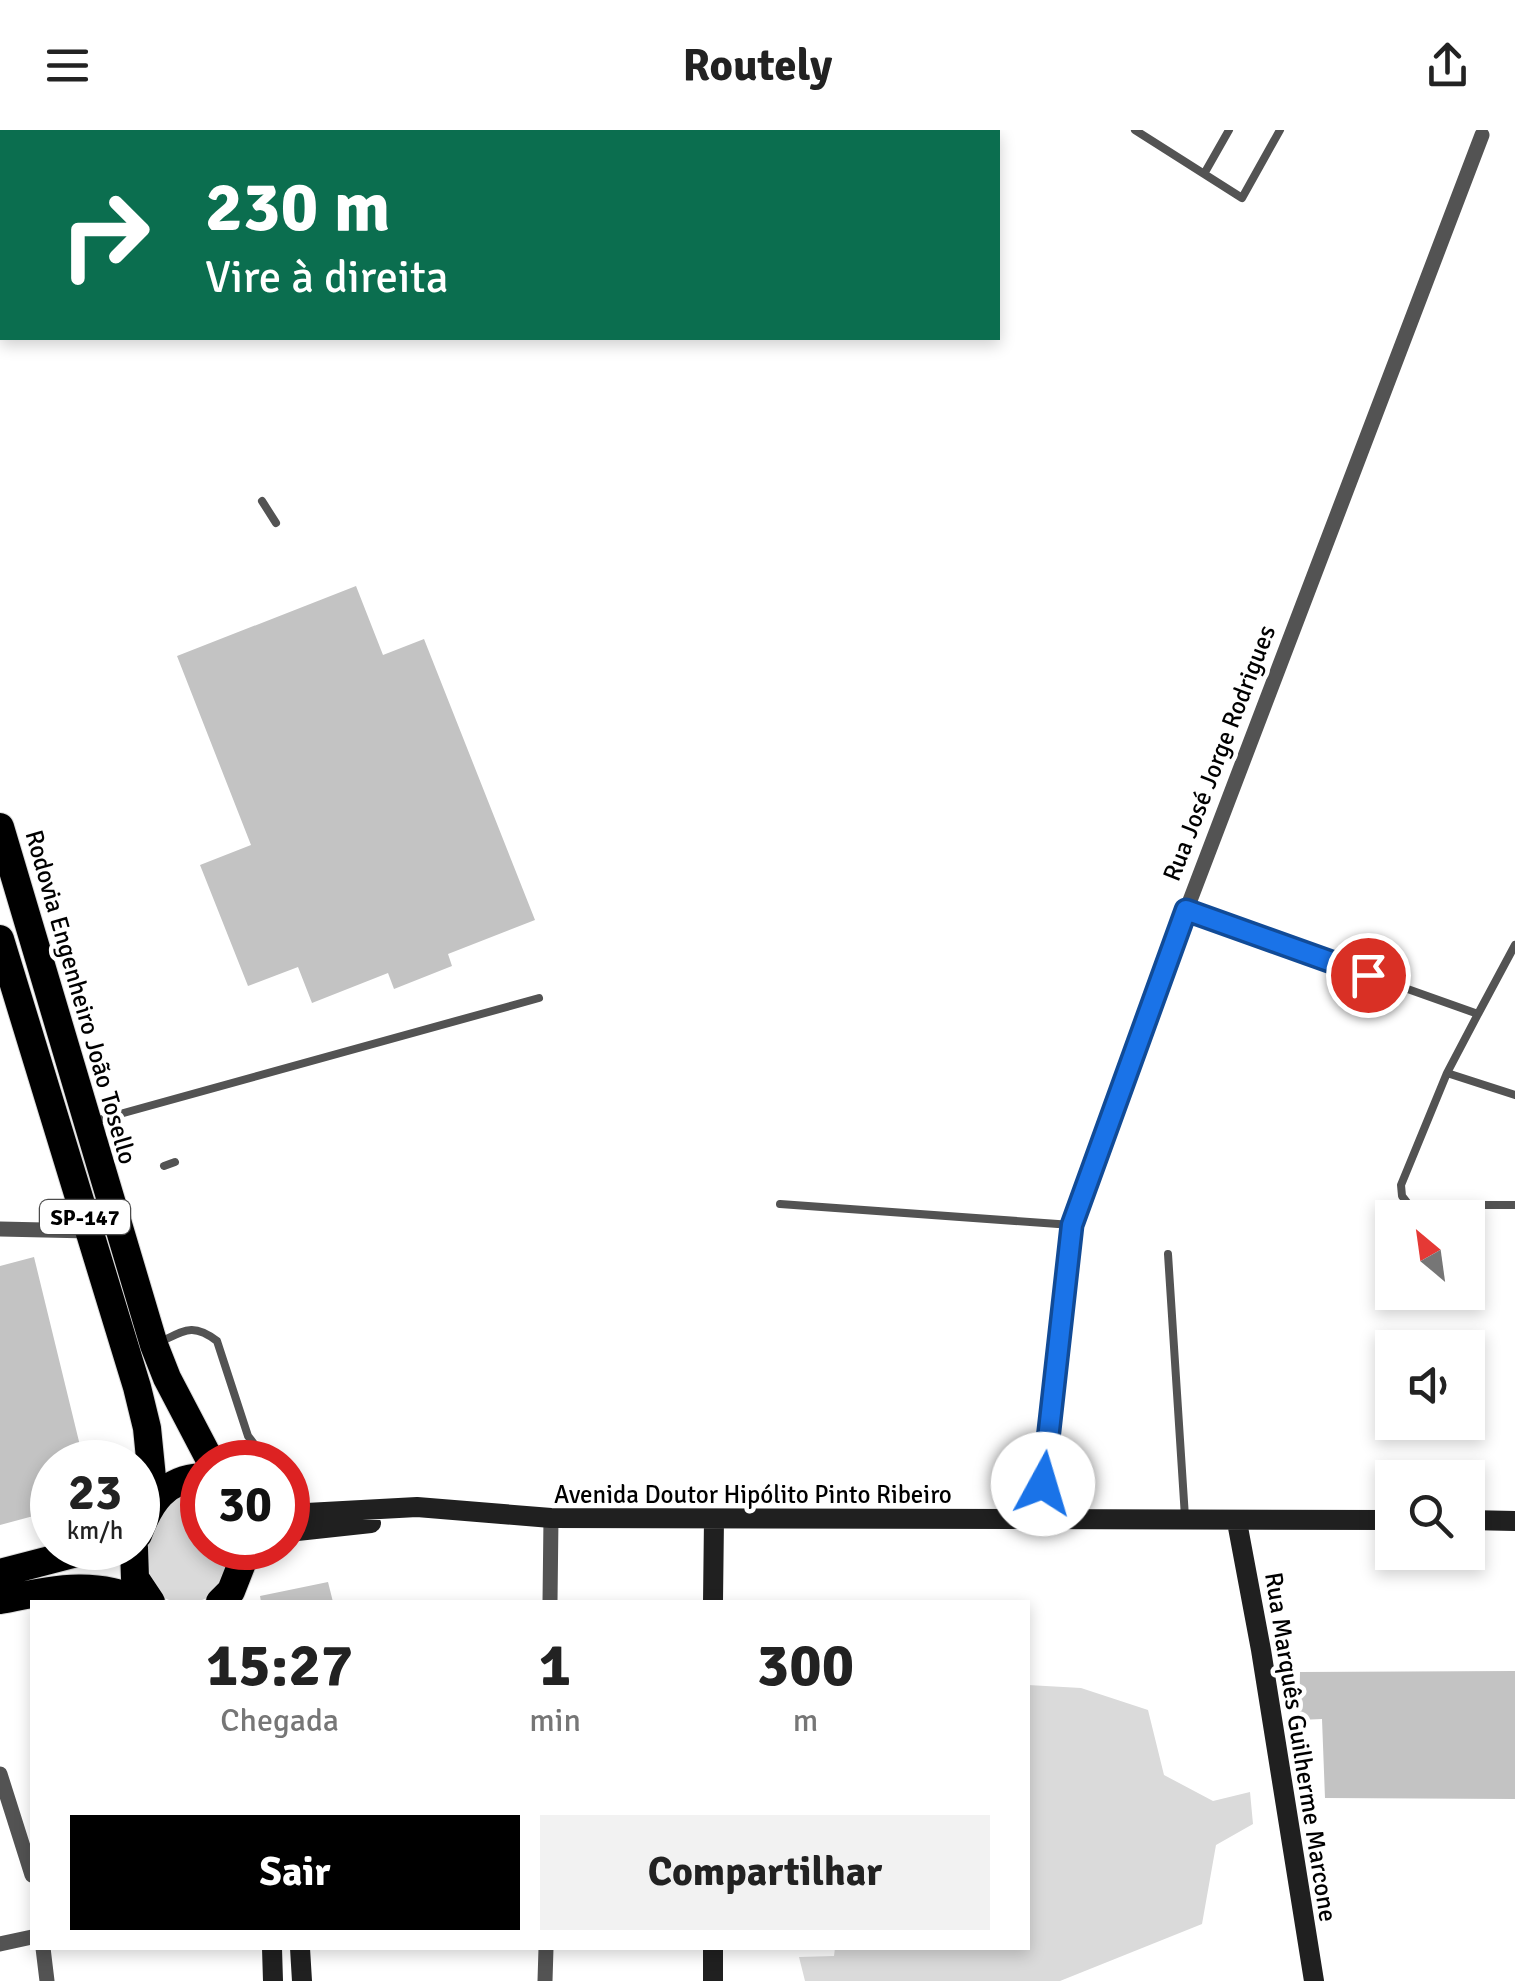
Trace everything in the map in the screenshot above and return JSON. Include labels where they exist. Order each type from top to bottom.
[{"type":"highway","name":"Rodovia Engenheiro João Tosello","points":[[0,827],[154,1345],[199,1440]]},
{"type":"highway","name":"SP-147","points":[[0,938],[144,1414],[144,1440]]},
{"type":"highway","points":[[160,1498],[172,1483],[180,1481]]},
{"type":"highway","points":[[0,1572],[30,1564]]},
{"type":"highway","points":[[135,1570],[135,1578],[151,1600]]},
{"type":"highway","points":[[222,1600],[239,1570]]},
{"type":"highway","points":[[0,1600],[93,1586],[138,1600]]},
{"type":"main road","name":"Avenida Doutor Hipólito Pinto Ribeiro","points":[[310,1513],[417,1507],[552,1518],[1375,1520]]},
{"type":"main road","name":"Avenida Doutor Hipólito Pinto Ribeiro","points":[[310,1530],[472,1514]]},
{"type":"main road","points":[[714,1519],[714,1600]]},
{"type":"main road","points":[[1485,1520],[1515,1521]]},
{"type":"main road","name":"Rua Marquês Guilherme Marcone","points":[[1237,1522],[1314,1981]]},
{"type":"main road","points":[[240,1600],[245,1570]]},
{"type":"main road","points":[[272,1950],[274,1981]]},
{"type":"main road","points":[[300,1950],[302,1981]]},
{"type":"main road","points":[[713,1950],[713,1981]]},
{"type":"street","name":"Rua José Jorge Rodrigues","points":[[1039,1520],[1072,1225],[1478,132]]},
{"type":"street","points":[[0,1229],[89,1231]]},
{"type":"street","points":[[550,1600],[552,1518]]},
{"type":"street","points":[[0,1774],[4,1798],[30,1870]]},
{"type":"street","points":[[0,1944],[30,1937]]},
{"type":"street","points":[[43,1950],[47,1981]]},
{"type":"street","points":[[545,1981],[546,1950]]},
{"type":"lane","points":[[1135,130],[1242,198],[1280,130]]},
{"type":"lane","points":[[1204,174],[1229,130]]},
{"type":"lane","points":[[262,501],[276,522]]},
{"type":"lane","points":[[1186,910],[1478,1014]]},
{"type":"lane","points":[[1515,945],[1448,1073],[1401,1185],[1402,1196],[1409,1205],[1515,1205]]},
{"type":"lane","points":[[87,1123],[539,998]]},
{"type":"lane","points":[[1448,1073],[1515,1095]]},
{"type":"lane","points":[[164,1166],[175,1162]]},
{"type":"lane","points":[[780,1204],[1072,1225]]},
{"type":"lane","points":[[1168,1254],[1185,1521]]},
{"type":"lane","points":[[154,1345],[189,1329],[204,1330],[217,1340],[251,1440]]},
{"type":"shaded area","points":[[180,1496],[180,1570],[228,1570],[216,1590],[202,1600],[169,1600],[148,1580],[146,1570],[160,1570],[160,1517]]},
{"type":"shaded area","points":[[1030,1685],[1081,1688],[1148,1710],[1164,1775],[1213,1801],[1250,1792],[1253,1824],[1216,1845],[1202,1924],[1060,1981],[805,1981],[799,1957],[834,1956],[835,1950],[1030,1950]]},
{"type":"building","points":[[356,586],[383,655],[424,639],[535,920],[448,954],[452,966],[394,989],[388,973],[312,1003],[298,967],[248,986],[200,865],[251,845],[177,656]]},
{"type":"building","points":[[34,1257],[79,1440],[30,1440],[30,1517],[0,1525],[0,1266]]},
{"type":"building","points":[[328,1582],[332,1600],[261,1600],[260,1596]]},
{"type":"building","points":[[1515,1671],[1515,1799],[1325,1798],[1322,1719],[1299,1720],[1300,1672]]},
{"type":"route","points":[[1043,1484],[1072,1225],[1186,910],[1368,975]]}]
